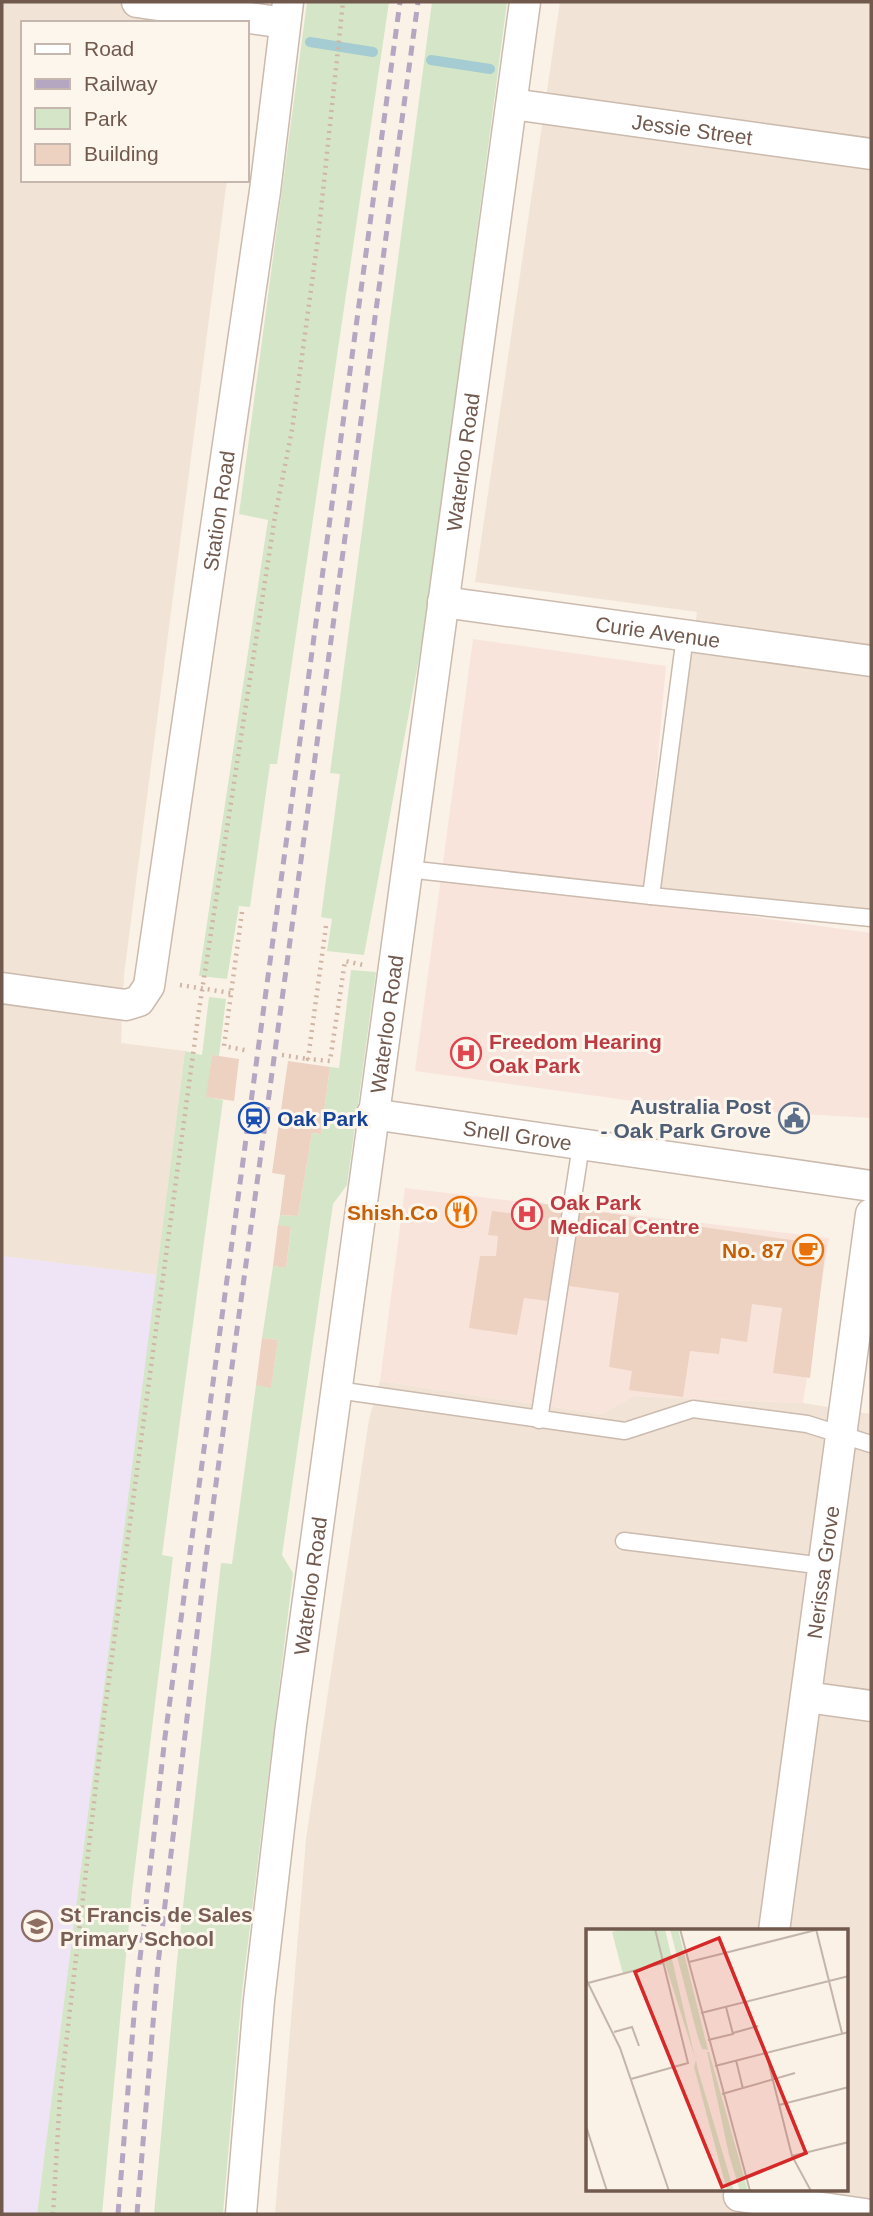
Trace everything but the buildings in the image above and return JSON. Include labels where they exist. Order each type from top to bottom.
[{"type":"street","points":[[136,2],[287,13]]},
{"type":"street","name":"Waterloo Road","points":[[241,2214],[271,1891],[372,1114],[525,2]]},
{"type":"street","name":"Station Road","points":[[2,988],[126,1005],[136,1003],[146,992],[157,940],[265,191],[287,13]]},
{"type":"street","name":"Jessie Street","points":[[512,104],[871,154]]},
{"type":"street","name":"Curie Avenue","points":[[443,602],[871,662]]},
{"type":"street","name":"Snell Grove","points":[[372,1114],[871,1186]]},
{"type":"street","name":"Nerissa Grove","points":[[774,1929],[871,1214]]},
{"type":"street","points":[[806,1697],[871,1706]]},
{"type":"street","points":[[739,2200],[865,2214]]},
{"type":"lane","points":[[651,896],[685,636]]},
{"type":"lane","points":[[407,869],[871,918]]},
{"type":"lane","points":[[539,1420],[581,1145]]},
{"type":"lane","points":[[337,1390],[625,1431],[693,1409],[807,1424],[871,1444]]},
{"type":"lane","points":[[624,1541],[824,1566]]},
{"type":"path","points":[[54,2214],[60,2096],[83,1882],[203,988],[275,516],[292,430],[318,238],[343,4]]},
{"type":"path","points":[[242,912],[224,1046],[249,1051]]},
{"type":"path","points":[[308,1059],[326,926]]},
{"type":"path","points":[[282,1055],[330,1061],[345,961]]},
{"type":"path","points":[[169,982],[231,993]]},
{"type":"shaded area","points":[[2,2],[250,2],[247,21],[21,21],[21,182],[227,182],[124,975],[121,1043],[185,1051],[157,1275],[2,1256]]},
{"type":"shaded area","points":[[560,2],[871,2],[871,918],[659,889],[697,612],[475,582]]},
{"type":"shaded area","points":[[473,639],[666,666],[645,902],[871,933],[871,1118],[669,1106],[415,1071]]},
{"type":"shaded area","points":[[405,1188],[829,1238],[803,1403],[634,1396],[601,1414],[380,1381]]},
{"type":"shaded area","name":"St Francis de Sales Primary School","points":[[2,1256],[157,1275],[37,2214],[2,2214]]},
{"type":"shaded area","points":[[380,1381],[601,1414],[634,1396],[803,1403],[871,1414],[871,2214],[275,2214],[306,1839],[369,1419]]},
{"type":"green space","points":[[307,2],[389,2],[277,764],[270,764],[250,907],[239,906],[227,979],[199,976],[268,520],[239,514]]},
{"type":"green space","points":[[432,2],[507,2],[426,621],[364,955],[327,951],[332,919],[321,917],[340,774],[330,773]]},
{"type":"green space","points":[[351,970],[376,972],[347,1185],[333,1204],[282,1555],[293,1573],[242,1992],[223,2214],[154,2214],[177,1961],[221,1563],[232,1564],[256,1385],[271,1387],[278,1340],[262,1338],[273,1266],[286,1268],[291,1228],[278,1225],[280,1215],[298,1216],[312,1133],[321,1134],[330,1067],[339,1068]]},
{"type":"green space","points":[[209,997],[226,999],[219,1056],[212,1055],[207,1097],[223,1100],[162,1555],[173,1557],[132,1891],[102,2214],[37,2214],[185,1051],[202,1055]]},
{"type":"waterway","points":[[310,42],[373,52]]},
{"type":"waterway","points":[[431,60],[490,69]]},
{"type":"railway","points":[[118,2214],[135,2003],[165,1737],[400,2]]},
{"type":"railway","points":[[137,2214],[158,1964],[206,1557],[418,2]]},
{"type":"place","name":"Freedom Hearing Oak Park","points":[[466,1053]]},
{"type":"place","name":"Oak Park","points":[[254,1118]]},
{"type":"place","name":"Australia Post - Oak Park Grove","points":[[794,1118]]},
{"type":"place","name":"Shish.Co","points":[[461,1212]]},
{"type":"place","name":"Oak Park Medical Centre","points":[[527,1214]]},
{"type":"place","name":"No. 87","points":[[808,1250]]},
{"type":"place","name":"St Francis de Sales Primary School","points":[[37,1926]]}]
